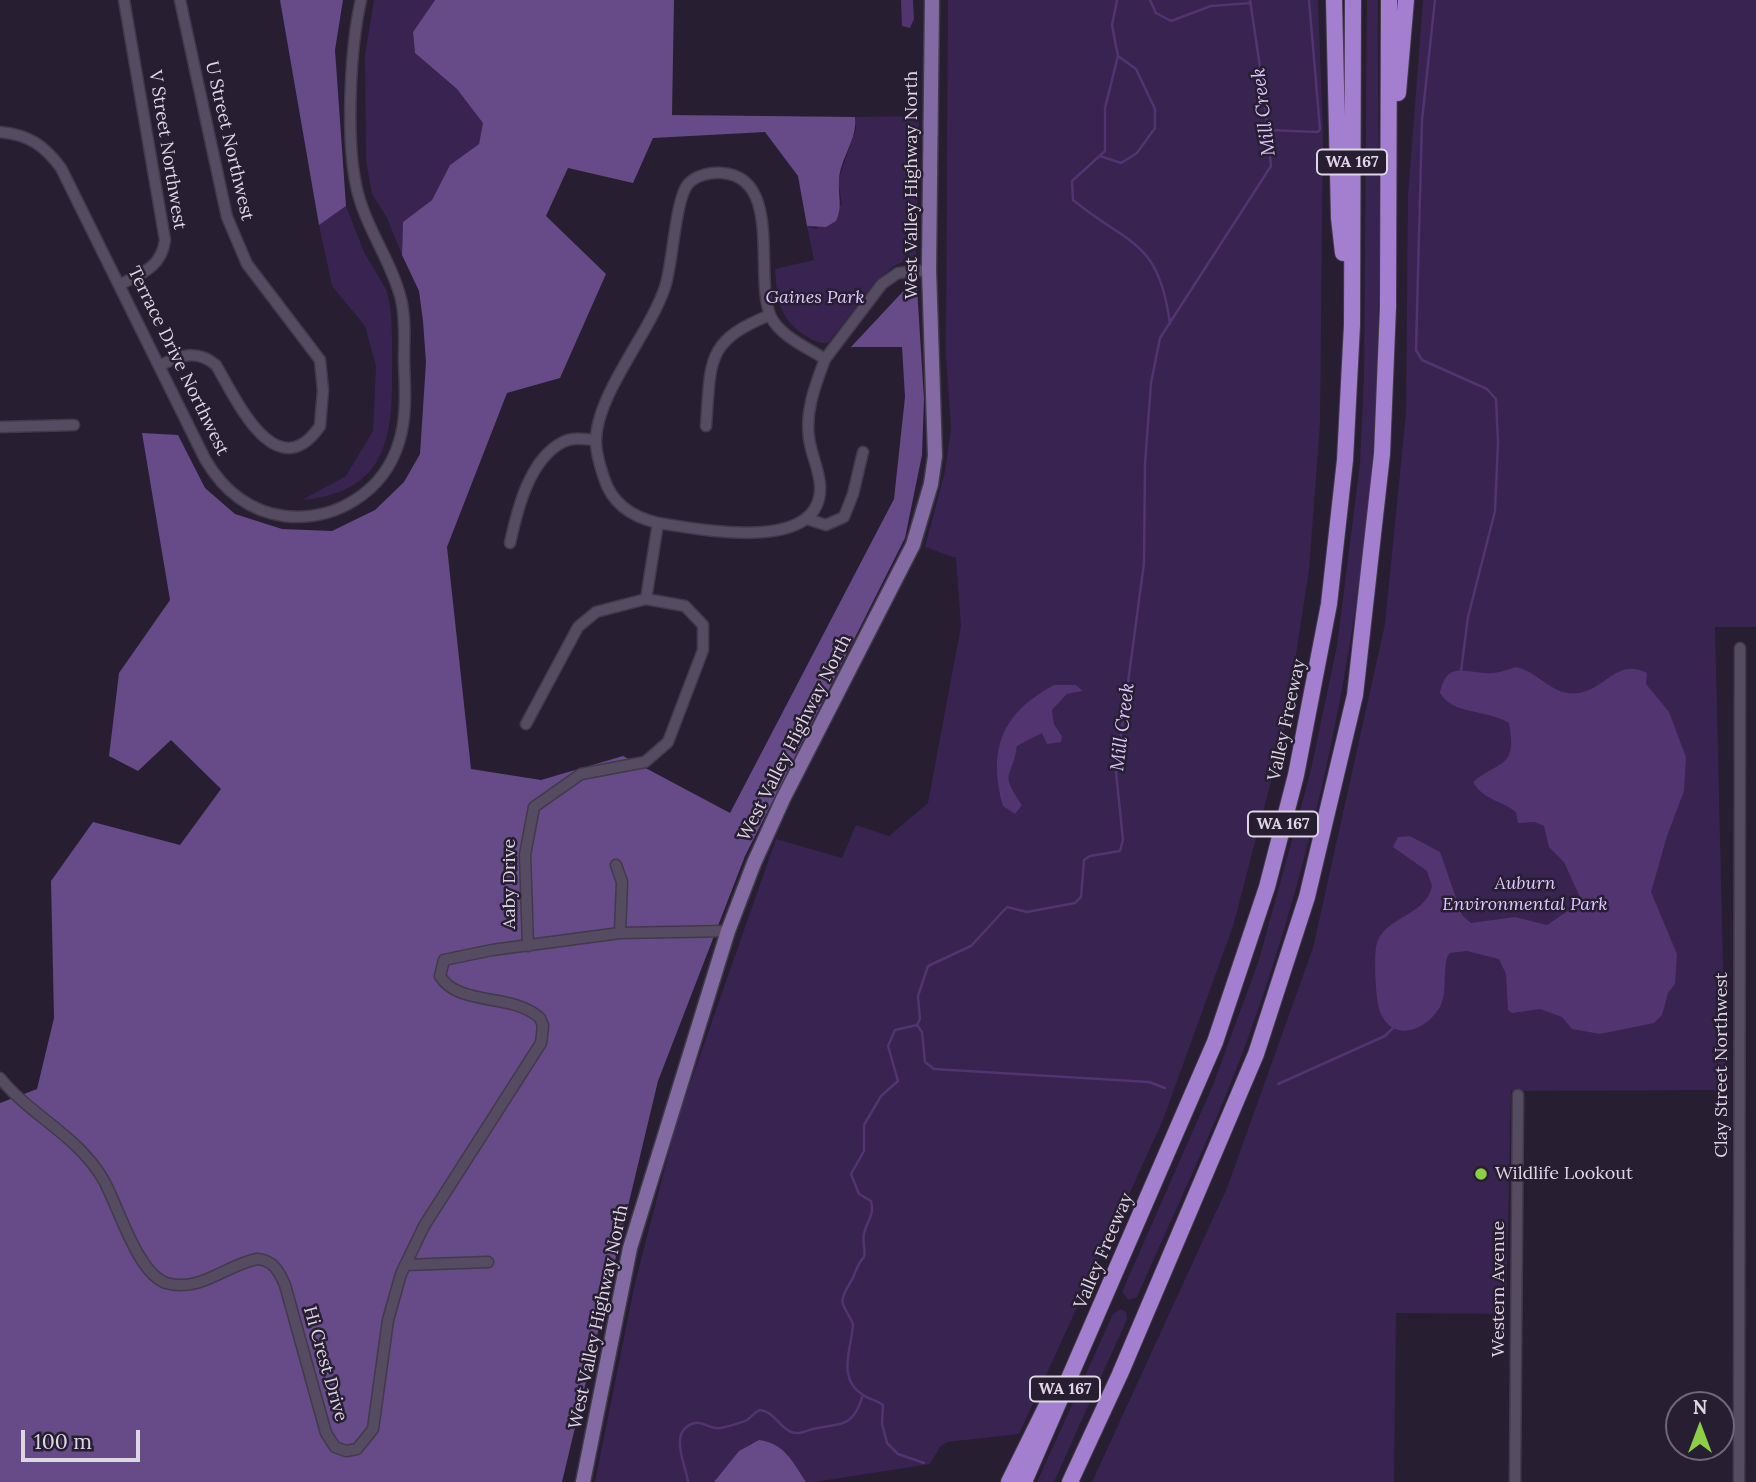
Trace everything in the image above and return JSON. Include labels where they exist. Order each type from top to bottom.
[{"type":"highway","points":[[1334,0],[1339,218],[1352,325]]},
{"type":"highway","name":"Valley Freeway","points":[[1024,1482],[1215,1042],[1267,887],[1296,775],[1314,690],[1334,568],[1345,460],[1352,325],[1353,0]]},
{"type":"highway","name":"WA 167","points":[[1070,1482],[1113,1389],[1256,1054],[1307,897],[1336,786],[1355,695],[1377,517],[1388,307],[1389,0]]},
{"type":"highway","points":[[1389,197],[1406,0]]},
{"type":"highway","points":[[1009,1482],[1056,1385],[1105,1296]]},
{"type":"highway","points":[[1080,1482],[1113,1389]]},
{"type":"main road","name":"West Valley Highway North","points":[[583,1482],[630,1248],[728,932],[754,863],[783,799],[893,588],[923,518],[935,456],[929,270],[932,0]]},
{"type":"street","name":"V Street Northwest","points":[[121,284],[155,265],[161,258],[165,240],[124,0]]},
{"type":"street","name":"U Street Northwest","points":[[161,365],[181,355],[208,358],[216,365],[252,425],[269,443],[291,446],[303,442],[320,426],[323,415],[320,360],[247,264],[227,217],[180,0]]},
{"type":"street","name":"Terrace Drive Northwest","points":[[0,132],[27,136],[50,153],[61,168],[213,472],[224,486],[250,505],[271,514],[292,517],[325,514],[355,500],[372,487],[391,461],[399,443],[404,412],[403,312],[393,276],[362,210],[353,165],[352,55],[361,0]]},
{"type":"street","points":[[825,359],[787,334],[770,315],[761,220],[755,193],[740,178],[713,172],[689,183],[682,197],[664,290],[598,420],[597,455],[611,493],[631,514],[658,523],[723,532],[787,528],[807,519],[817,505],[820,486],[809,437],[808,414],[825,359],[882,284],[898,273],[929,270]]},
{"type":"street","points":[[706,426],[713,365],[721,343],[739,327],[770,315]]},
{"type":"street","points":[[0,426],[75,425]]},
{"type":"street","points":[[510,543],[518,508],[546,456],[562,443],[575,439],[596,440]]},
{"type":"street","points":[[807,519],[826,526],[844,517],[853,494],[863,452]]},
{"type":"street","points":[[646,599],[658,523]]},
{"type":"street","name":"Aaby Drive","points":[[526,724],[586,618],[609,606],[646,599],[685,606],[696,614],[703,625],[703,650],[676,725],[668,742],[657,754],[645,762],[581,775],[534,807],[524,855],[528,946]]},
{"type":"street","name":"Clay Street Northwest","points":[[1740,648],[1740,1482]]},
{"type":"street","points":[[616,865],[622,882],[620,933]]},
{"type":"street","points":[[528,946],[620,933],[728,932]]},
{"type":"street","name":"Hi Crest Drive","points":[[0,1078],[74,1141],[88,1157],[109,1190],[141,1259],[158,1279],[183,1285],[201,1282],[257,1259],[266,1260],[275,1266],[285,1284],[326,1433],[332,1444],[342,1450],[360,1447],[373,1429],[388,1321],[405,1265],[424,1226],[541,1043],[543,1026],[540,1018],[523,1005],[464,994],[452,988],[440,976],[444,960],[528,946]]},
{"type":"street","name":"Western Avenue","points":[[1515,1482],[1518,1095]]},
{"type":"street","points":[[405,1265],[488,1262]]},
{"type":"green space","points":[[374,0],[435,0],[413,32],[415,53],[457,89],[484,122],[479,144],[450,165],[432,200],[403,222],[402,255],[387,218],[372,194],[366,161],[365,55]]},
{"type":"green space","points":[[948,0],[1318,0],[1323,132],[1320,424],[1309,570],[1284,732],[1233,926],[1163,1120],[1019,1434],[947,1442],[940,1447],[930,1464],[815,1482],[806,1482],[781,1450],[771,1443],[761,1441],[751,1444],[740,1453],[714,1482],[595,1482],[635,1283],[677,1121],[776,839],[842,858],[856,825],[889,836],[928,803],[961,626],[956,558],[925,547],[945,471],[951,429],[946,354]],"holes":[[[1082,692],[1067,694],[1052,710],[1054,724],[1062,736],[1042,732],[1017,746],[1009,780],[1021,805],[998,786],[1034,696]]]},
{"type":"green space","points":[[1367,0],[1378,0],[1376,403],[1365,536],[1346,669],[1319,800],[1264,994],[1204,1147],[1137,1297],[1129,1300],[1122,1292],[1213,1085],[1259,960],[1310,774],[1337,646],[1360,463],[1364,377]]},
{"type":"green space","name":"Auburn Environmental Park","points":[[1423,0],[1756,0],[1756,627],[1715,627],[1726,1090],[1511,1091],[1506,1314],[1396,1313],[1394,1482],[1092,1482],[1227,1188],[1313,948],[1385,624],[1406,413],[1408,196]]},
{"type":"green space","name":"Gaines Park","points":[[919,116],[916,256],[894,266],[877,280],[828,343],[815,341],[788,321],[780,306],[775,269],[814,260],[807,226],[816,229],[842,204],[838,181],[856,128],[855,117]]},
{"type":"green space","points":[[346,206],[364,252],[386,289],[390,305],[392,400],[389,423],[385,443],[377,461],[365,476],[350,487],[329,495],[302,500],[346,476],[373,431],[376,366],[365,326],[332,286],[319,225]]},
{"type":"green space","points":[[1121,1309],[1126,1312],[1127,1319],[1054,1482],[1037,1482],[1113,1314]]},
{"type":"shaded area","points":[[280,0],[343,0],[335,50],[346,206],[319,225]]},
{"type":"shaded area","points":[[435,0],[674,0],[672,115],[855,117],[854,134],[840,174],[838,216],[836,221],[826,227],[807,226],[798,176],[765,132],[653,138],[633,183],[568,168],[546,216],[606,274],[560,378],[507,393],[447,547],[471,769],[541,780],[623,756],[730,813],[894,499],[905,397],[902,347],[851,347],[909,285],[917,288],[924,399],[922,455],[905,538],[745,856],[658,1081],[562,1482],[0,1482],[0,1103],[37,1089],[54,1018],[51,881],[93,822],[180,845],[221,789],[171,740],[138,771],[109,756],[119,673],[170,600],[142,433],[178,435],[205,488],[235,514],[282,529],[332,531],[375,510],[404,482],[420,454],[426,362],[419,291],[402,255],[403,222],[432,200],[450,165],[479,144],[483,123],[457,89],[415,53],[413,32]]},
{"type":"shaded area","points":[[901,0],[913,0],[914,19],[910,28],[902,26]]},
{"type":"shaded area","points":[[1516,667],[1554,688],[1570,693],[1589,690],[1620,671],[1637,669],[1647,673],[1646,684],[1669,712],[1686,757],[1684,791],[1667,836],[1651,892],[1677,954],[1675,984],[1668,993],[1662,1015],[1654,1023],[1600,1034],[1572,1029],[1562,1017],[1540,1009],[1512,1013],[1508,1010],[1506,974],[1499,959],[1467,951],[1450,953],[1447,957],[1441,1005],[1429,1020],[1421,1026],[1404,1031],[1388,1024],[1382,1016],[1376,993],[1376,947],[1386,929],[1422,904],[1432,886],[1427,871],[1393,847],[1398,837],[1410,836],[1440,852],[1462,915],[1471,923],[1515,917],[1547,925],[1575,906],[1580,897],[1564,862],[1549,847],[1544,826],[1535,822],[1518,823],[1516,812],[1482,793],[1473,782],[1505,761],[1509,755],[1509,723],[1453,705],[1440,693],[1443,682],[1454,672],[1494,673]]},
{"type":"shaded area","points":[[1054,685],[1076,685],[1083,691],[1067,694],[1052,710],[1054,724],[1062,736],[1061,742],[1047,744],[1042,733],[1017,746],[1009,775],[1011,786],[1022,805],[1015,814],[1003,806],[998,786],[998,750],[1011,720],[1022,707]]},
{"type":"shaded area","points":[[759,1440],[781,1449],[806,1482],[714,1482],[739,1451]]},
{"type":"waterway","points":[[1117,0],[1112,25],[1118,56],[1105,108],[1105,151],[1072,181],[1073,200],[1138,247],[1149,260],[1158,275],[1165,296],[1170,324]]},
{"type":"waterway","points":[[1150,0],[1156,13],[1171,21],[1211,6],[1251,3]]},
{"type":"waterway","name":"Mill Creek","points":[[924,1463],[898,1454],[887,1443],[882,1424],[883,1405],[863,1395],[850,1380],[848,1362],[853,1324],[842,1301],[864,1257],[865,1230],[872,1206],[871,1201],[859,1194],[851,1174],[864,1151],[864,1125],[881,1096],[898,1081],[888,1046],[895,1030],[917,1025],[920,1019],[918,996],[928,966],[971,946],[1007,907],[1027,912],[1075,903],[1081,897],[1084,860],[1090,856],[1120,851],[1123,840],[1116,772],[1144,563],[1145,464],[1151,383],[1160,338],[1271,166],[1250,0]]},
{"type":"waterway","points":[[1268,130],[1318,132],[1320,129],[1309,0]]},
{"type":"waterway","points":[[1435,0],[1422,120],[1416,350],[1422,360],[1487,389],[1496,399],[1498,442],[1495,511],[1468,617],[1461,671]]},
{"type":"waterway","points":[[1100,156],[1121,163],[1137,153],[1155,128],[1155,109],[1136,69],[1118,56]]},
{"type":"waterway","points":[[917,1025],[922,1032],[925,1062],[934,1069],[1149,1082],[1165,1088]]},
{"type":"waterway","points":[[1278,1084],[1385,1036],[1394,1027]]},
{"type":"waterway","points":[[688,1482],[680,1440],[687,1427],[695,1423],[714,1428],[723,1427],[745,1421],[760,1410],[769,1413],[791,1432],[800,1433],[850,1419],[863,1395]]},
{"type":"place","name":"Wildlife Lookout","points":[[1481,1174]]}]
